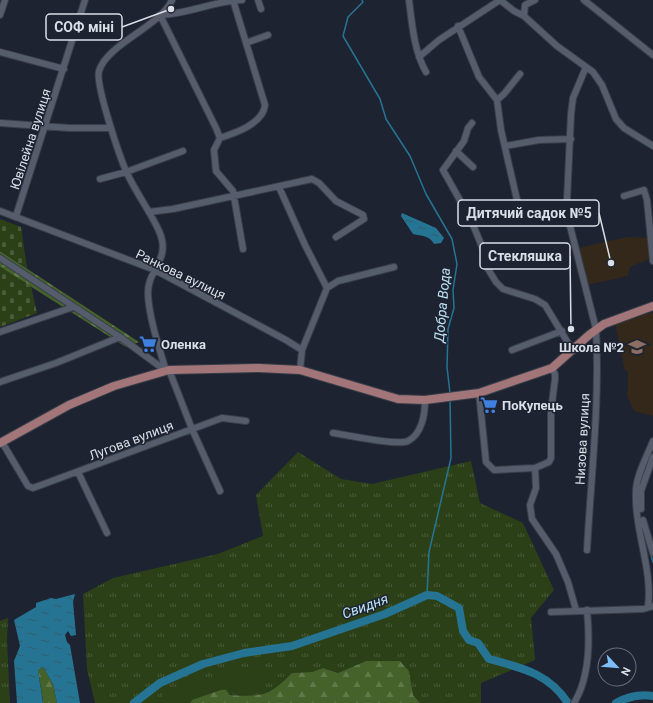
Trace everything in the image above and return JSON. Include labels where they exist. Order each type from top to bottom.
[{"type":"main road","points":[[1,442],[69,405],[114,386],[168,371],[259,368],[300,370],[398,399],[425,400],[479,393],[552,368],[604,324],[653,306]]},
{"type":"street","points":[[0,16],[4,0]]},
{"type":"street","name":"Ювілейна вулиця","points":[[16,216],[85,0]]},
{"type":"street","points":[[172,0],[160,15],[104,61],[98,72],[111,128],[126,172],[160,232],[163,246],[161,260],[155,270],[148,293],[168,371],[192,429]]},
{"type":"street","points":[[160,15],[188,12],[233,0],[242,0]]},
{"type":"street","points":[[233,0],[265,105],[261,115],[254,122],[235,133],[220,138],[214,150],[216,171],[228,183],[233,191],[243,249]]},
{"type":"street","points":[[258,0],[261,9]]},
{"type":"street","points":[[409,0],[419,57],[426,72]]},
{"type":"street","points":[[419,57],[458,26],[500,0],[514,11],[524,16],[557,46],[579,60],[593,72],[602,85],[616,119],[624,128],[653,146]]},
{"type":"street","points":[[524,16],[525,5],[534,0]]},
{"type":"street","points":[[584,0],[653,55]]},
{"type":"street","points":[[160,15],[220,138]]},
{"type":"street","points":[[458,26],[479,77],[497,100],[505,146],[520,213]]},
{"type":"street","points":[[246,43],[268,35]]},
{"type":"street","points":[[0,52],[64,69]]},
{"type":"street","name":"Низова вулиця","points":[[586,67],[573,98],[568,166],[567,210],[584,286],[596,330],[596,401],[587,550]]},
{"type":"street","points":[[497,100],[504,94],[520,74]]},
{"type":"street","points":[[0,123],[111,128]]},
{"type":"street","points":[[472,123],[468,128],[464,141],[442,170],[471,220],[483,249],[488,269],[496,282],[503,289],[535,299],[545,305],[573,351]]},
{"type":"street","points":[[505,146],[539,140],[571,139]]},
{"type":"street","points":[[100,179],[126,172],[183,151]]},
{"type":"street","points":[[456,151],[473,167]]},
{"type":"street","points":[[149,212],[173,209],[234,197],[307,180],[316,180],[336,201],[363,215],[364,219],[336,237]]},
{"type":"street","points":[[279,187],[304,245],[327,288]]},
{"type":"street","points":[[624,196],[644,190],[647,200],[653,261]]},
{"type":"street","points":[[471,220],[520,213],[567,210]]},
{"type":"street","name":"Ранкова вулиця","points":[[0,211],[155,270],[302,350]]},
{"type":"street","points":[[0,258],[120,336],[168,371]]},
{"type":"street","points":[[300,370],[302,350],[327,288],[338,281],[394,267]]},
{"type":"street","points":[[0,332],[74,307]]},
{"type":"street","points":[[512,350],[562,331]]},
{"type":"street","points":[[0,382],[56,363],[120,336]]},
{"type":"street","points":[[479,393],[486,462],[489,467],[494,470],[535,468],[549,462],[551,458],[551,411],[555,379],[555,374],[552,368]]},
{"type":"street","points":[[333,433],[396,442],[408,441],[415,436],[419,428],[425,412],[425,400]]},
{"type":"street","name":"Лугова вулиця","points":[[1,442],[28,486],[33,488],[222,418],[246,421]]},
{"type":"street","name":"Лугова вулиця","points":[[192,429],[220,491]]},
{"type":"street","points":[[551,612],[651,607],[637,484],[653,440]]},
{"type":"street","points":[[653,457],[641,491],[640,510],[653,553]]},
{"type":"street","points":[[535,468],[536,488],[530,505],[532,519],[548,540],[556,554],[568,582],[576,610]]},
{"type":"street","name":"Лугова вулиця","points":[[78,472],[107,533]]},
{"type":"street","points":[[574,703],[578,696],[584,675],[588,639],[587,610]]},
{"type":"shaded area","points":[[627,237],[648,238],[651,258],[630,267],[628,276],[587,285],[578,248]]},
{"type":"shaded area","name":"Школа №2","points":[[653,312],[653,416],[634,411],[626,393],[628,392],[628,371],[625,371],[615,324]]},
{"type":"green space","points":[[0,219],[21,227],[27,268],[0,251]]},
{"type":"green space","points":[[0,251],[139,342],[126,347],[0,267]]},
{"type":"green space","points":[[0,267],[31,286],[37,313],[0,327]]},
{"type":"green space","points":[[298,452],[341,479],[372,484],[471,461],[480,503],[523,523],[554,590],[531,618],[535,660],[481,683],[481,703],[420,703],[413,695],[409,671],[400,661],[366,661],[338,673],[323,668],[312,672],[292,673],[275,689],[255,697],[199,691],[190,703],[95,703],[87,669],[83,594],[113,578],[218,554],[263,536],[256,495]]},
{"type":"green space","points":[[8,618],[7,640],[10,703],[0,703],[0,621]]},
{"type":"green space","points":[[366,661],[400,661],[409,671],[413,695],[420,703],[190,703],[199,691],[215,677],[230,695],[250,696],[271,691],[292,673],[312,672],[323,668],[338,673]]},
{"type":"green space","points":[[266,666],[269,671],[266,679],[252,687],[221,690],[183,703],[162,703],[163,695],[167,689],[222,674]]},
{"type":"green space","points":[[43,667],[53,684],[57,703],[43,703],[38,670]]},
{"type":"water","points":[[402,213],[436,228],[444,238],[441,243],[434,244],[428,237],[413,234],[401,216]]},
{"type":"water","points":[[75,594],[73,602],[76,635],[71,636],[68,631],[65,635],[67,642],[70,645],[80,703],[57,703],[53,684],[43,667],[38,670],[43,703],[17,703],[14,661],[20,646],[14,620],[36,607],[36,603],[51,598],[56,599]]},
{"type":"waterway","name":"Добра Вода","points":[[362,0],[363,2],[348,17],[343,36],[380,99],[386,119],[410,156],[426,194],[452,239],[457,264],[453,290],[454,308],[448,329],[447,367],[450,393]]},
{"type":"waterway","name":"Добра Вода","points":[[427,595],[429,552],[451,458],[450,399]]},
{"type":"waterway","points":[[642,527],[653,562]]},
{"type":"waterway","name":"Свидня","points":[[134,703],[160,683],[203,664],[244,653],[292,646],[385,614],[427,595],[437,596],[459,608],[463,631],[469,640],[478,643],[489,659],[512,665],[543,678],[552,685],[568,703]]},
{"type":"waterway","name":"Свидня","points":[[616,703],[634,696],[653,696]]},
{"type":"place","name":"СОФ міні","points":[[171,9]]},
{"type":"place","name":"Дитячий садок №5","points":[[611,263]]},
{"type":"place","name":"Стекляшка","points":[[571,329]]},
{"type":"place","name":"Оленка","points":[[148,344]]},
{"type":"place","name":"Школа №2","points":[[637,347]]},
{"type":"place","name":"ПоКупець","points":[[489,405]]}]
